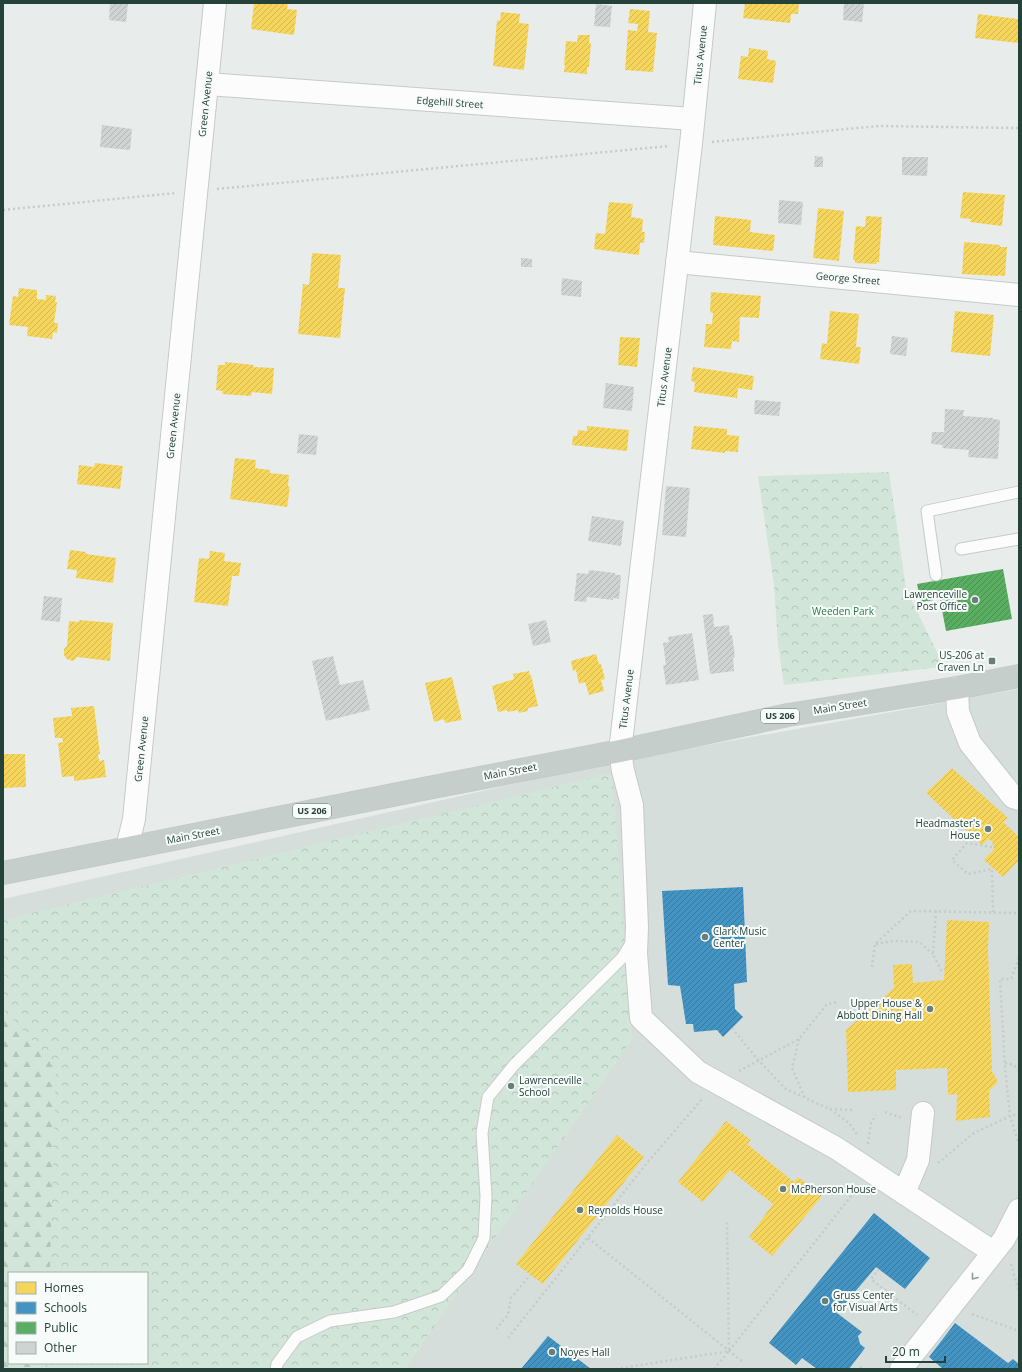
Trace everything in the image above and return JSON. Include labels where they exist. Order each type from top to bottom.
[{"type":"highway","name":"Main Street","points":[[3,873],[788,715],[957,688],[1019,676]]},
{"type":"street","name":"Green Avenue","points":[[127,848],[134,819],[215,3]]},
{"type":"street","name":"Titus Avenue","points":[[705,3],[691,144],[620,750],[623,771],[632,805],[637,926],[636,953],[641,1018],[698,1072],[836,1148],[864,1158],[904,1193],[994,1252]]},
{"type":"street","name":"Edgehill Street","points":[[207,84],[693,120]]},
{"type":"street","name":"George Street","points":[[677,262],[1019,295]]},
{"type":"street","points":[[957,688],[958,712],[970,743],[1013,797],[1019,799]]},
{"type":"street","points":[[904,1193],[918,1160],[923,1114]]},
{"type":"street","points":[[901,1369],[1004,1239],[1019,1210]]},
{"type":"lane","points":[[936,575],[927,511],[1019,492]]},
{"type":"lane","points":[[961,549],[1019,539]]},
{"type":"lane","points":[[276,1369],[277,1364],[297,1337],[330,1321],[394,1312],[441,1296],[468,1270],[484,1238],[486,1196],[482,1133],[488,1097],[514,1065],[622,958],[632,943],[637,926]]},
{"type":"path","points":[[3,210],[878,126],[1019,128]]},
{"type":"path","points":[[992,847],[967,843],[952,860],[968,874],[992,869],[993,912]]},
{"type":"path","points":[[872,967],[875,944],[911,911],[1019,913]]},
{"type":"path","points":[[933,954],[936,911]]},
{"type":"path","points":[[875,944],[893,941],[919,942],[933,954],[942,972]]},
{"type":"path","points":[[1019,958],[1011,979],[1000,979],[1010,1116],[1019,1145]]},
{"type":"path","points":[[508,1338],[647,1163],[716,1082],[799,1039],[827,1004],[838,1002]]},
{"type":"path","points":[[732,1028],[759,1061],[786,1089],[830,1109],[849,1123],[864,1158]]},
{"type":"path","points":[[799,1039],[792,1068],[805,1098]]},
{"type":"path","points":[[1005,1063],[1014,1065],[1019,1071]]},
{"type":"path","points":[[830,1109],[854,1110]]},
{"type":"path","points":[[913,1172],[927,1172],[974,1133],[1010,1116],[1019,1114]]},
{"type":"path","points":[[714,1369],[860,1184],[871,1122],[876,1115]]},
{"type":"path","points":[[727,1220],[729,1351]]},
{"type":"path","points":[[588,1238],[743,1362]]},
{"type":"path","points":[[879,1269],[871,1279],[934,1328]]},
{"type":"path","points":[[496,1329],[508,1315],[511,1298],[530,1275]]},
{"type":"path","points":[[951,1306],[1019,1331]]},
{"type":"path","points":[[616,1369],[729,1351]]},
{"type":"shaded area","name":"Lawrenceville School","points":[[1019,689],[1019,1369],[3,1369],[3,899],[602,764]]},
{"type":"green space","name":"Weeden Park","points":[[889,472],[906,589],[937,652],[942,667],[784,685],[778,644],[774,584],[758,476]]},
{"type":"green space","points":[[612,773],[632,1039],[405,1369],[47,1369],[47,1364],[148,1364],[148,1272],[50,1272],[56,1065],[3,1009],[3,920]]},
{"type":"green space","points":[[3,1009],[56,1065],[50,1272],[8,1272],[8,1364],[47,1364],[47,1369],[3,1369]]},
{"type":"building: Homes","points":[[254,3],[288,3],[287,9],[297,10],[294,35],[251,29]]},
{"type":"building: Homes","points":[[745,3],[799,3],[798,14],[791,14],[790,23],[743,18]]},
{"type":"building: Homes","points":[[630,9],[650,11],[648,32],[657,33],[653,72],[625,70],[628,30],[637,31],[638,24],[628,23]]},
{"type":"building: Homes","points":[[501,12],[520,14],[519,23],[529,24],[524,70],[493,66],[497,20],[500,21]]},
{"type":"building: Homes","points":[[978,14],[1019,19],[1019,43],[975,38]]},
{"type":"building: Homes","points":[[578,35],[590,35],[589,43],[591,43],[587,74],[564,72],[566,41],[577,42]]},
{"type":"building: Homes","points":[[749,48],[768,51],[767,59],[776,61],[773,83],[738,79],[741,56],[748,57]]},
{"type":"building: Homes","points":[[963,192],[1005,195],[1002,226],[970,222],[971,219],[960,218]]},
{"type":"building: Homes","points":[[609,202],[633,204],[631,217],[643,219],[642,232],[645,232],[644,243],[640,243],[639,255],[594,249],[596,233],[605,234]]},
{"type":"building: Homes","points":[[818,208],[844,211],[839,261],[813,258]]},
{"type":"building: Homes","points":[[715,216],[751,220],[750,232],[775,235],[773,251],[713,245]]},
{"type":"building: Homes","points":[[866,216],[882,217],[879,262],[876,264],[855,263],[855,260],[853,260],[856,226],[865,227]]},
{"type":"building: Homes","points":[[964,242],[1007,247],[1005,276],[962,274]]},
{"type":"building: Homes","points":[[312,253],[341,255],[338,288],[345,288],[340,338],[298,334],[303,284],[309,285]]},
{"type":"building: Homes","points":[[19,288],[37,290],[37,299],[46,300],[46,295],[56,296],[55,302],[57,302],[54,323],[58,323],[57,333],[53,332],[52,339],[27,336],[28,327],[9,325],[13,296],[18,297]]},
{"type":"building: Homes","points":[[711,292],[761,296],[759,318],[740,317],[739,342],[732,341],[731,349],[704,347],[706,324],[712,324],[713,313],[710,312]]},
{"type":"building: Homes","points":[[830,311],[859,314],[856,347],[861,347],[859,364],[820,359],[822,343],[827,344]]},
{"type":"building: Homes","points":[[955,311],[994,315],[990,356],[951,352]]},
{"type":"building: Homes","points":[[620,337],[640,338],[637,367],[618,365]]},
{"type":"building: Homes","points":[[225,362],[254,365],[253,367],[274,368],[272,394],[252,392],[251,396],[222,394],[223,391],[216,390],[218,365],[225,365]]},
{"type":"building: Homes","points":[[693,367],[754,376],[752,390],[738,388],[737,398],[694,392],[695,382],[691,381]]},
{"type":"building: Homes","points":[[587,426],[629,430],[627,451],[572,445],[573,436],[577,436],[578,430],[587,431]]},
{"type":"building: Homes","points":[[694,426],[727,429],[727,435],[739,436],[738,452],[725,451],[725,453],[691,449]]},
{"type":"building: Homes","points":[[235,458],[256,460],[255,468],[270,470],[270,473],[289,475],[288,486],[290,487],[287,507],[230,499]]},
{"type":"building: Homes","points":[[95,463],[123,466],[120,489],[77,484],[79,465],[94,467]]},
{"type":"building: Homes","points":[[70,550],[116,558],[113,583],[76,578],[77,570],[67,569]]},
{"type":"building: Homes","points":[[210,551],[225,553],[224,561],[241,563],[239,576],[232,576],[228,606],[194,602],[199,558],[209,559]]},
{"type":"building: Homes","points":[[79,620],[113,623],[110,661],[77,657],[73,661],[67,659],[64,655],[64,649],[67,646],[69,621],[79,622]]},
{"type":"building: Homes","points":[[596,654],[599,664],[601,664],[605,679],[601,680],[604,691],[589,695],[585,682],[579,684],[576,670],[573,671],[571,661]]},
{"type":"building: Homes","points":[[529,671],[538,706],[528,708],[528,711],[519,713],[518,710],[498,712],[492,686],[514,679],[513,674]]},
{"type":"building: Homes","points":[[452,677],[462,720],[445,723],[444,719],[434,722],[425,683]]},
{"type":"building: Homes","points":[[94,706],[100,754],[98,754],[99,761],[104,760],[106,777],[74,781],[74,776],[62,777],[58,743],[63,742],[62,738],[55,738],[53,718],[72,716],[71,708]]},
{"type":"building: Homes","points":[[3,754],[25,754],[26,787],[3,788]]},
{"type":"building: Homes","name":"Headmaster's House","points":[[952,768],[1008,818],[1003,822],[1019,837],[1019,860],[1003,877],[984,860],[994,849],[992,841],[988,839],[982,845],[926,793]]},
{"type":"building: Homes","name":"Upper House & Abbott Dining Hall","points":[[947,920],[989,922],[988,949],[992,1071],[998,1082],[989,1091],[990,1117],[956,1121],[957,1094],[948,1095],[947,1068],[896,1070],[896,1090],[848,1092],[846,1030],[894,988],[893,965],[912,964],[913,983],[944,980]]},
{"type":"building: Homes","name":"McPherson House","points":[[726,1121],[751,1140],[747,1144],[794,1182],[798,1177],[822,1196],[772,1256],[749,1237],[773,1204],[730,1170],[703,1202],[678,1182]]},
{"type":"building: Homes","name":"Reynolds House","points":[[617,1135],[644,1157],[543,1284],[516,1264]]},
{"type":"building: Schools","name":"Clark Music Center","points":[[743,887],[747,982],[734,984],[735,1009],[743,1017],[723,1037],[717,1030],[694,1032],[693,1024],[686,1024],[680,986],[668,985],[662,891]]},
{"type":"building: Schools","name":"Gruss Center for Visual Arts","points":[[874,1213],[930,1258],[905,1289],[876,1267],[837,1313],[862,1332],[858,1336],[860,1344],[865,1348],[849,1369],[817,1369],[802,1358],[796,1365],[769,1343]]},
{"type":"building: Schools","points":[[955,1323],[1008,1363],[1013,1359],[1019,1364],[1019,1369],[943,1369],[929,1357]]},
{"type":"building: Schools","name":"Noyes Hall","points":[[548,1336],[591,1369],[521,1369]]},
{"type":"building: Public","name":"Lawrenceville Post Office","points":[[1003,569],[1012,619],[946,631],[940,599],[921,602],[917,584]]},
{"type":"building: Other","points":[[110,3],[128,3],[126,22],[109,20]]},
{"type":"building: Other","points":[[844,3],[864,3],[862,22],[843,20]]},
{"type":"building: Other","points":[[596,4],[612,6],[610,27],[594,26]]},
{"type":"building: Other","points":[[102,125],[132,129],[130,150],[100,147]]},
{"type":"building: Other","points":[[815,156],[823,157],[823,167],[814,167]]},
{"type":"building: Other","points":[[902,157],[928,157],[927,176],[902,175]]},
{"type":"building: Other","points":[[779,200],[803,202],[801,225],[778,223]]},
{"type":"building: Other","points":[[521,258],[532,259],[532,267],[521,267]]},
{"type":"building: Other","points":[[562,278],[582,281],[581,297],[561,295]]},
{"type":"building: Other","points":[[892,336],[908,338],[906,356],[890,354]]},
{"type":"building: Other","points":[[606,383],[634,387],[632,411],[603,408]]},
{"type":"building: Other","points":[[755,400],[781,402],[779,416],[754,414]]},
{"type":"building: Other","points":[[945,409],[964,410],[963,416],[993,418],[1000,420],[998,459],[968,457],[969,450],[942,448],[943,445],[931,444],[932,432],[944,432]]},
{"type":"building: Other","points":[[299,434],[318,436],[316,455],[297,453]]},
{"type":"building: Other","points":[[666,486],[690,488],[686,537],[662,535]]},
{"type":"building: Other","points":[[592,516],[624,521],[621,546],[588,541]]},
{"type":"building: Other","points":[[589,570],[621,575],[619,599],[613,598],[613,600],[587,597],[586,602],[574,601],[577,573],[588,574]]},
{"type":"building: Other","points":[[44,596],[62,598],[60,622],[41,620]]},
{"type":"building: Other","points":[[713,614],[714,627],[729,625],[735,657],[733,658],[734,671],[710,674],[703,615]]},
{"type":"building: Other","points":[[546,620],[551,642],[533,646],[528,624]]},
{"type":"building: Other","points":[[692,633],[699,680],[666,685],[663,665],[666,665],[663,643],[669,642],[668,637]]},
{"type":"building: Other","points":[[333,656],[340,685],[363,680],[370,710],[326,721],[312,661]]},
{"type":"place","name":"Lawrenceville Post Office","points":[[975,600]]},
{"type":"place","name":"US-206 at Craven Ln","points":[[992,661]]},
{"type":"place","name":"Headmaster's House","points":[[988,829]]},
{"type":"place","name":"Clark Music Center","points":[[705,937]]},
{"type":"place","name":"Upper House & Abbott Dining Hall","points":[[930,1009]]},
{"type":"place","name":"Lawrenceville School","points":[[511,1086]]},
{"type":"place","name":"McPherson House","points":[[783,1189]]},
{"type":"place","name":"Reynolds House","points":[[580,1210]]},
{"type":"place","name":"Gruss Center for Visual Arts","points":[[825,1301]]},
{"type":"place","name":"Noyes Hall","points":[[552,1352]]}]
